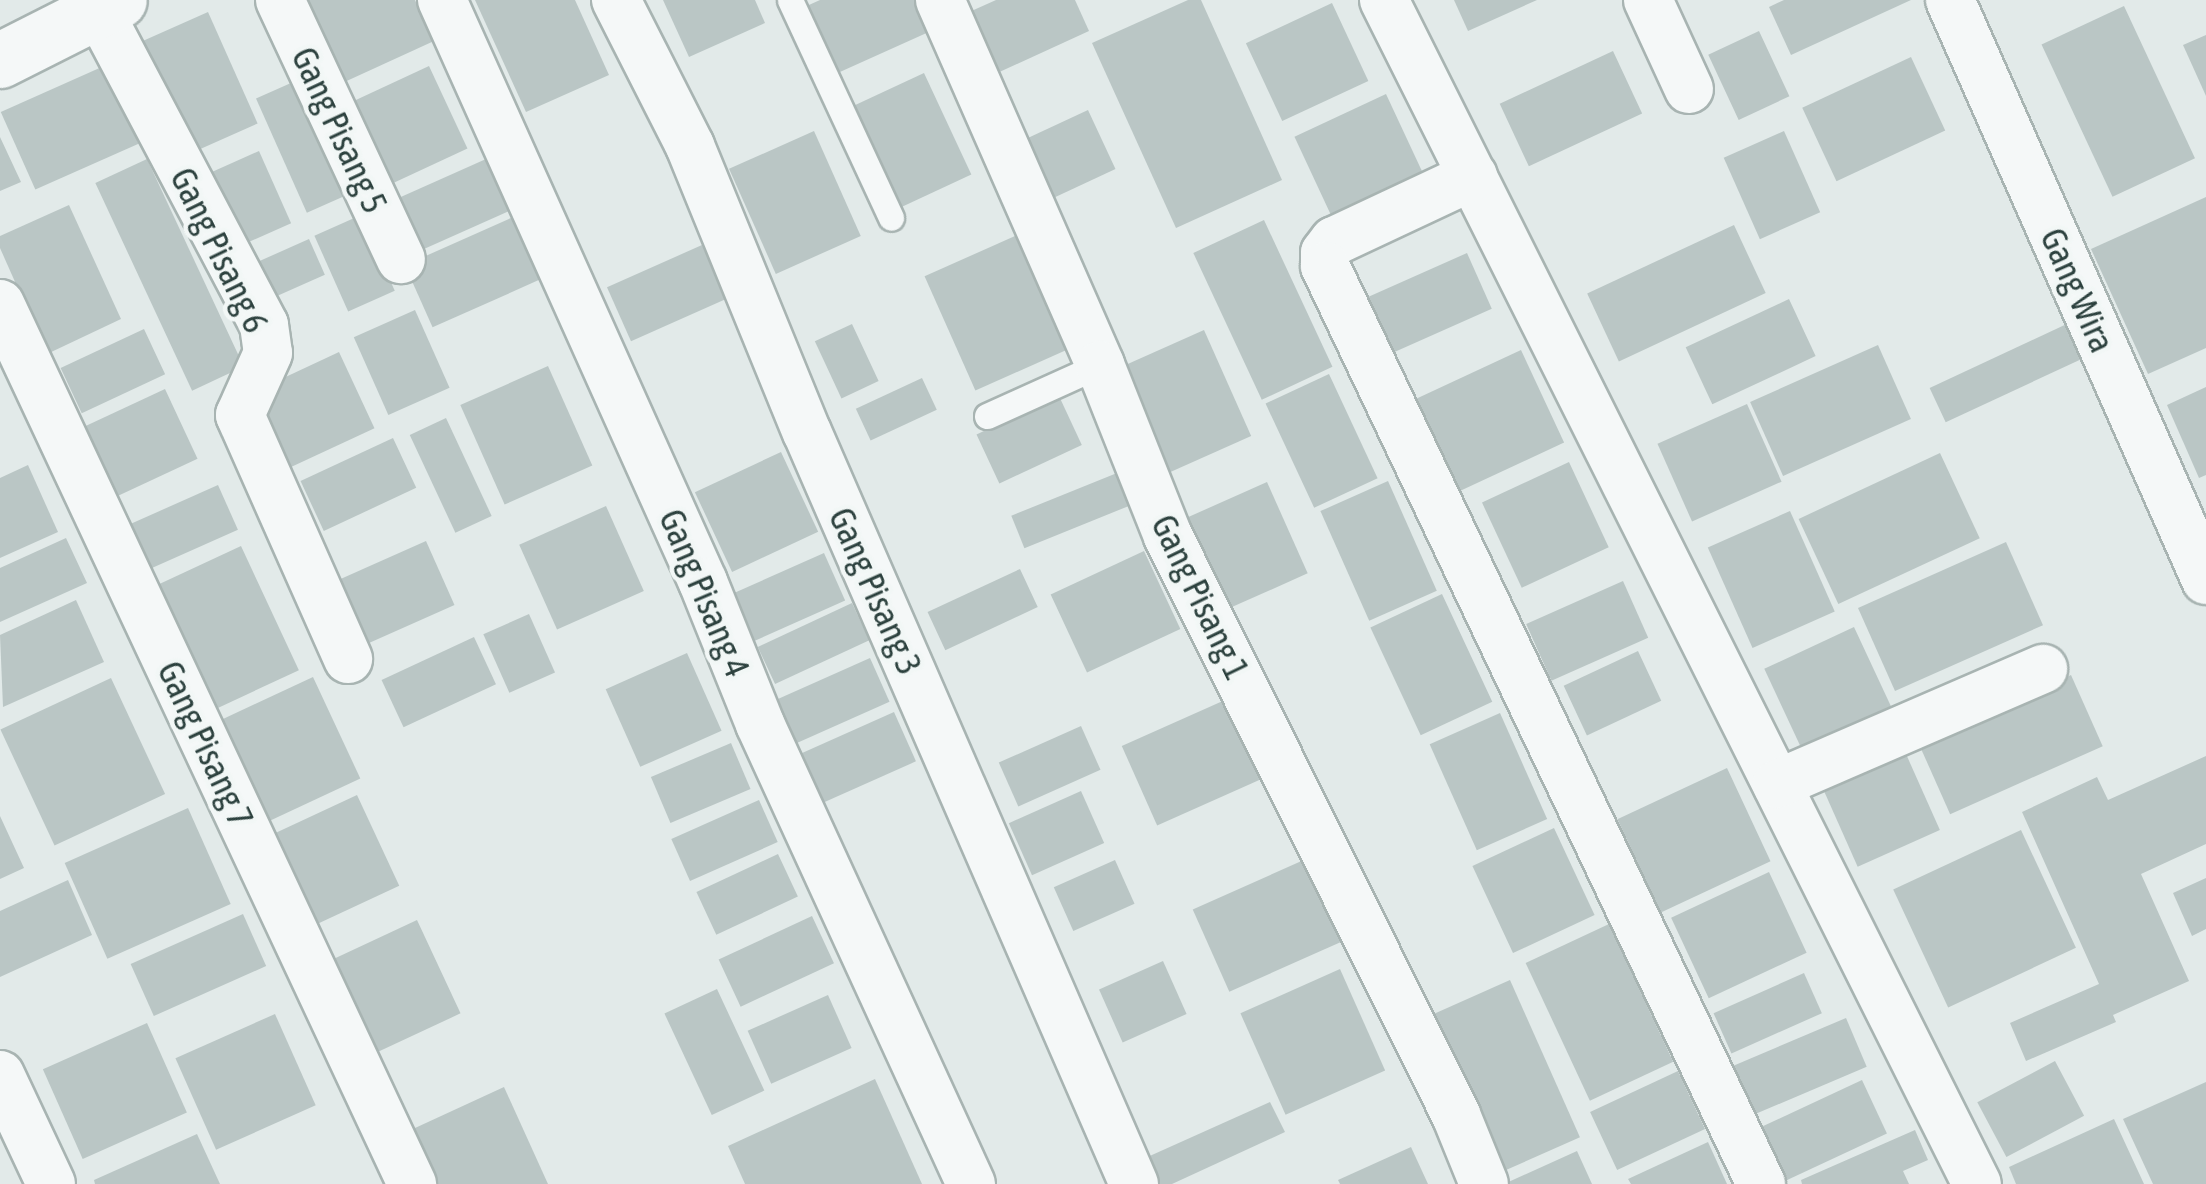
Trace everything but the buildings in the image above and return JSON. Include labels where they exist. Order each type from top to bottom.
[{"type":"street","name":"Gang Pisang 5","points":[[280,0],[401,259]]},
{"type":"street","name":"Gang Pisang 4","points":[[442,0],[703,582],[760,724],[971,1184]]},
{"type":"street","name":"Gang Pisang 3","points":[[616,0],[690,146],[807,432],[1134,1184]]},
{"type":"street","name":"Gang Pisang 1","points":[[940,0],[1100,365],[1168,536],[1286,766],[1456,1115],[1484,1184]]},
{"type":"street","points":[[1384,0],[1977,1184]]},
{"type":"street","points":[[1648,0],[1688,89]]},
{"type":"street","name":"Gang Wira","points":[[1950,0],[2206,580]]},
{"type":"street","points":[[0,60],[109,5]]},
{"type":"street","name":"Gang Pisang 6","points":[[109,5],[264,325],[268,352],[240,415],[348,659]]},
{"type":"street","points":[[1473,176],[1334,241],[1326,253],[1325,266],[1761,1184]]},
{"type":"street","name":"Gang Pisang 7","points":[[0,304],[412,1184]]},
{"type":"street","points":[[1776,784],[2043,668]]},
{"type":"street","points":[[0,1076],[51,1184]]},
{"type":"lane","points":[[790,0],[892,218]]},
{"type":"lane","points":[[987,416],[1100,365]]}]
